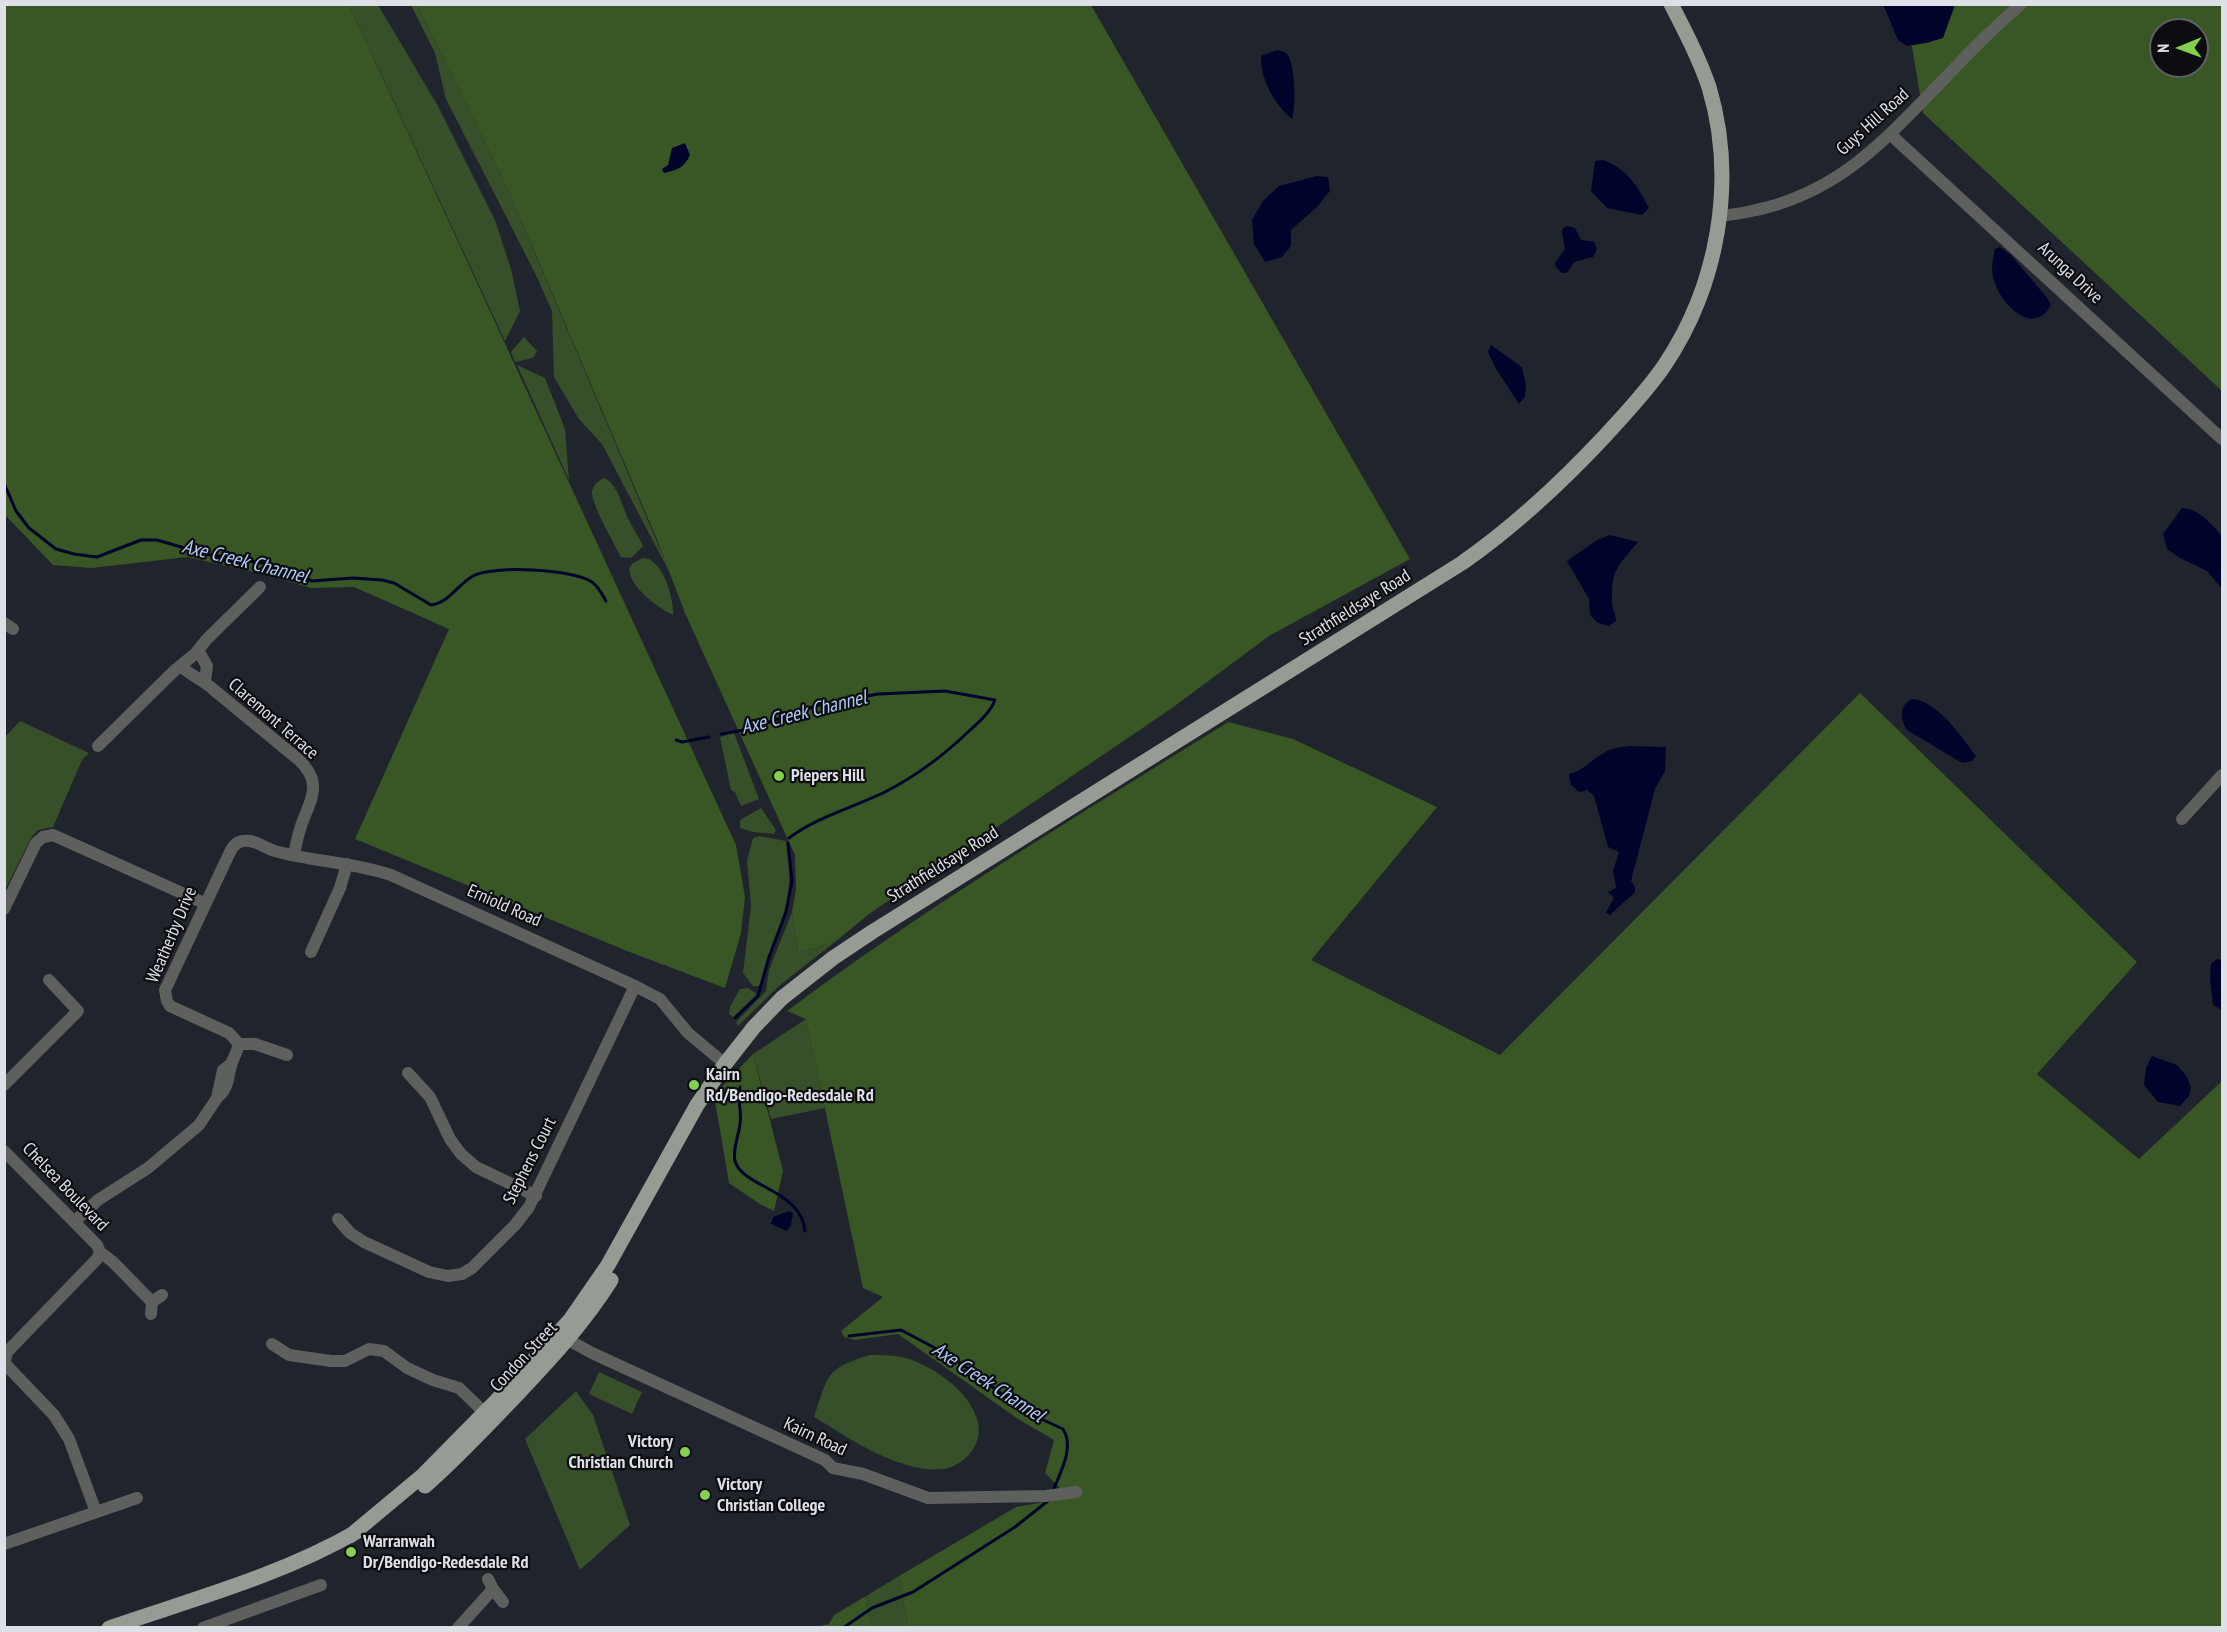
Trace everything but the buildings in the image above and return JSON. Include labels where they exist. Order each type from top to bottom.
[{"type":"main road","name":"Strathfieldsaye Road","points":[[725,1064],[766,1012],[833,958],[1470,558],[1521,518],[1586,457],[1631,407],[1664,366],[1682,336],[1698,302],[1712,261],[1720,215],[1720,149],[1714,109],[1693,45],[1671,4]]},
{"type":"main road","name":"Condon Street","points":[[109,1628],[264,1576],[350,1536],[401,1506],[443,1470],[562,1337],[608,1265],[697,1105],[725,1064]]},
{"type":"main road","name":"Condon Street","points":[[350,1536],[406,1491],[562,1337]]},
{"type":"street","name":"Guys Hill Road","points":[[1720,215],[1734,215],[1755,210],[1813,190],[1858,163],[1891,135],[1984,38],[2021,4]]},
{"type":"street","name":"Arunga Drive","points":[[1891,135],[2223,439]]},
{"type":"street","points":[[98,746],[260,587]]},
{"type":"street","name":"Claremont Terrace","points":[[198,650],[207,666],[205,681]]},
{"type":"street","name":"Claremont Terrace","points":[[180,666],[193,676],[205,681],[305,766],[312,778],[313,795],[301,825],[294,854]]},
{"type":"street","points":[[2182,819],[2223,775]]},
{"type":"street","points":[[4,909],[33,846],[43,837],[53,835],[204,903]]},
{"type":"street","name":"Erniold Road","points":[[239,842],[249,840],[275,851],[391,874],[660,999],[688,1033],[725,1064]]},
{"type":"street","name":"Weatherby Drive","points":[[239,842],[230,852],[204,903],[168,983],[165,996],[170,1006],[229,1033],[238,1044],[255,1044],[290,1057]]},
{"type":"street","points":[[311,952],[342,882],[347,864]]},
{"type":"street","points":[[4,1085],[78,1011],[49,980]]},
{"type":"street","name":"Stephens Court","points":[[338,1219],[350,1233],[364,1242],[436,1274],[454,1276],[472,1268],[520,1220],[536,1196],[635,986]]},
{"type":"street","points":[[74,1222],[98,1200],[148,1168],[205,1119],[217,1098],[223,1070],[231,1064],[238,1044]]},
{"type":"street","points":[[408,1073],[430,1096],[450,1139],[460,1154],[476,1167],[536,1196]]},
{"type":"street","name":"Chelsea Boulevard","points":[[4,1151],[97,1245],[100,1252],[97,1259],[5,1355]]},
{"type":"street","points":[[100,1252],[155,1304]]},
{"type":"street","name":"Kairn Road","points":[[562,1337],[825,1460],[833,1468],[863,1474],[919,1496],[958,1499],[1046,1496],[1076,1492]]},
{"type":"street","points":[[272,1344],[289,1355],[331,1361],[345,1361],[369,1349],[384,1351],[407,1368],[433,1380],[459,1388],[484,1412]]},
{"type":"street","points":[[5,1355],[9,1368],[54,1415],[69,1439],[96,1512]]},
{"type":"street","points":[[4,1544],[137,1498]]},
{"type":"street","points":[[458,1628],[491,1584],[503,1602]]},
{"type":"street","points":[[203,1628],[321,1585]]},
{"type":"green space","points":[[5,4],[349,5],[736,845],[745,897],[741,933],[725,988],[627,951],[355,839],[449,629],[354,587],[311,588],[259,573],[187,557],[92,568],[53,565],[5,515]]},
{"type":"green space","points":[[349,5],[378,5],[438,106],[495,220],[511,269],[520,311],[505,341]]},
{"type":"green space","points":[[411,5],[417,5],[506,185],[671,575],[602,444],[579,419],[554,377],[552,311],[446,99],[435,53]]},
{"type":"green space","points":[[417,5],[1091,5],[1410,559],[1269,636],[1172,708],[869,914],[835,942],[798,953],[792,912],[796,889],[795,855],[685,613],[656,537],[506,185]]},
{"type":"green space","points":[[1905,5],[2222,5],[2222,391],[1923,113]]},
{"type":"green space","points":[[524,337],[537,351],[533,358],[515,362],[511,352]]},
{"type":"green space","points":[[517,365],[545,378],[565,429],[569,480]]},
{"type":"green space","points":[[605,478],[617,492],[643,546],[631,558],[621,557],[592,497],[592,491],[597,483]]},
{"type":"green space","points":[[643,558],[650,560],[662,572],[672,599],[673,615],[652,602],[634,583],[629,568]]},
{"type":"green space","points":[[1860,693],[2137,962],[2037,1074],[2139,1159],[2222,1081],[2222,1627],[908,1627],[899,1576],[1016,1507],[1056,1500],[1066,1494],[1045,1473],[1054,1440],[1018,1419],[898,1334],[855,1340],[844,1337],[841,1331],[883,1297],[863,1288],[806,1019],[787,1011],[949,898],[1228,722],[1293,739],[1437,807],[1311,960],[1500,1055]]},
{"type":"green space","points":[[20,721],[89,753],[82,760],[53,827],[38,830],[32,836],[5,890],[5,737]]},
{"type":"green space","points":[[734,733],[759,799],[741,806],[735,792],[731,790],[720,737]]},
{"type":"green space","points":[[761,808],[776,830],[774,834],[740,828],[740,820]]},
{"type":"green space","points":[[759,836],[786,841],[789,878],[785,910],[760,986],[753,986],[743,973],[751,906],[747,861],[753,838]]},
{"type":"green space","points":[[792,912],[798,953],[835,942],[780,985],[738,1026],[736,1022],[766,991],[769,970]]},
{"type":"green space","points":[[748,988],[757,994],[733,1017],[729,1014],[730,1007],[740,989]]},
{"type":"green space","points":[[806,1019],[825,1108],[771,1119],[753,1054]]},
{"type":"green space","points":[[753,1054],[783,1171],[774,1211],[729,1183],[715,1101],[719,1090]]},
{"type":"green space","points":[[870,1355],[897,1356],[917,1362],[949,1381],[966,1398],[973,1408],[979,1427],[973,1449],[962,1461],[944,1469],[911,1466],[871,1451],[814,1417],[830,1375],[844,1365]]},
{"type":"green space","points":[[599,1372],[642,1392],[632,1414],[589,1394]]},
{"type":"green space","points":[[576,1391],[593,1415],[630,1525],[580,1570],[525,1439]]},
{"type":"green space","points":[[899,1576],[908,1627],[871,1627],[866,1596]]},
{"type":"green space","points":[[866,1596],[871,1627],[815,1627],[829,1624],[834,1615]]},
{"type":"water","points":[[1883,4],[1955,5],[1943,38],[1907,46],[1898,40]]},
{"type":"water","points":[[1277,50],[1287,54],[1293,70],[1292,119],[1274,99],[1261,65],[1261,56]]},
{"type":"water","points":[[685,143],[690,155],[688,159],[680,168],[664,173],[662,169],[668,165],[672,148]]},
{"type":"water","points":[[1603,160],[1619,168],[1636,185],[1649,208],[1642,215],[1607,208],[1591,191],[1595,161]]},
{"type":"water","points":[[1317,176],[1328,177],[1330,191],[1317,207],[1291,230],[1291,246],[1282,257],[1265,262],[1254,244],[1252,220],[1263,201],[1279,186]]},
{"type":"water","points":[[1567,226],[1575,228],[1581,240],[1594,242],[1597,249],[1593,257],[1574,262],[1567,273],[1562,273],[1555,263],[1565,249],[1562,233],[1563,228]]},
{"type":"water","points":[[2000,247],[2011,255],[2048,299],[2051,305],[2043,315],[2035,318],[2017,313],[2002,296],[1996,286],[1992,270],[1995,249]]},
{"type":"water","points":[[1491,345],[1522,367],[1526,385],[1525,397],[1519,404],[1496,369],[1488,352]]},
{"type":"water","points":[[2182,508],[2200,514],[2222,536],[2222,589],[2207,571],[2167,549],[2163,534]]},
{"type":"water","points":[[1610,535],[1638,542],[1617,569],[1613,582],[1612,602],[1616,621],[1609,626],[1598,623],[1590,615],[1589,599],[1567,561],[1597,540]]},
{"type":"water","points":[[1912,699],[1921,701],[1940,712],[1976,756],[1972,761],[1962,763],[1907,730],[1902,713],[1905,705]]},
{"type":"water","points":[[1630,746],[1666,747],[1665,771],[1655,789],[1631,881],[1635,892],[1610,915],[1606,913],[1614,898],[1608,892],[1616,888],[1613,871],[1619,852],[1608,847],[1594,796],[1587,790],[1579,792],[1571,785],[1569,774],[1579,771],[1609,750]]},
{"type":"water","points":[[2217,959],[2222,960],[2222,1010],[2213,1005],[2210,979],[2211,964]]},
{"type":"water","points":[[2152,1056],[2177,1065],[2187,1077],[2191,1088],[2189,1096],[2180,1106],[2158,1102],[2144,1085],[2146,1068]]},
{"type":"water","points":[[789,1211],[793,1213],[791,1225],[787,1231],[771,1224],[773,1217]]},
{"type":"waterway","name":"Axe Creek Channel","points":[[4,483],[16,511],[29,528],[56,549],[74,554],[97,557],[141,540],[157,540],[205,554],[269,564],[312,581],[353,578],[382,580],[394,583],[431,605],[443,601],[468,579],[483,573],[497,570],[551,571],[592,582],[606,601]]},
{"type":"waterway","name":"Axe Creek Channel","points":[[721,734],[749,729],[819,705],[878,694],[945,691],[995,700],[976,725],[929,765],[885,792],[824,818],[789,838]]},
{"type":"waterway","name":"Axe Creek Channel","points":[[676,740],[682,742],[709,737]]},
{"type":"waterway","name":"Axe Creek Channel","points":[[735,1018],[758,996],[769,957],[786,912],[792,881],[788,843]]},
{"type":"waterway","name":"Axe Creek Channel","points":[[740,1087],[740,1119],[734,1152],[735,1161],[740,1170],[749,1177],[794,1206],[801,1217],[805,1231]]},
{"type":"waterway","name":"Axe Creek Channel","points":[[849,1336],[901,1330],[952,1357],[1026,1412],[1063,1429],[1067,1452],[1053,1491]]},
{"type":"waterway","name":"Axe Creek Channel","points":[[843,1628],[872,1608],[913,1592],[1015,1527],[1049,1500]]},
{"type":"place","name":"Piepers Hill","points":[[779,776]]},
{"type":"place","name":"Kairn Rd/Bendigo-Redesdale Rd","points":[[694,1085]]},
{"type":"place","name":"Victory Christian Church","points":[[685,1452]]},
{"type":"place","name":"Victory Christian College","points":[[705,1495]]},
{"type":"place","name":"Warranwah Dr/Bendigo-Redesdale Rd","points":[[351,1552]]}]
